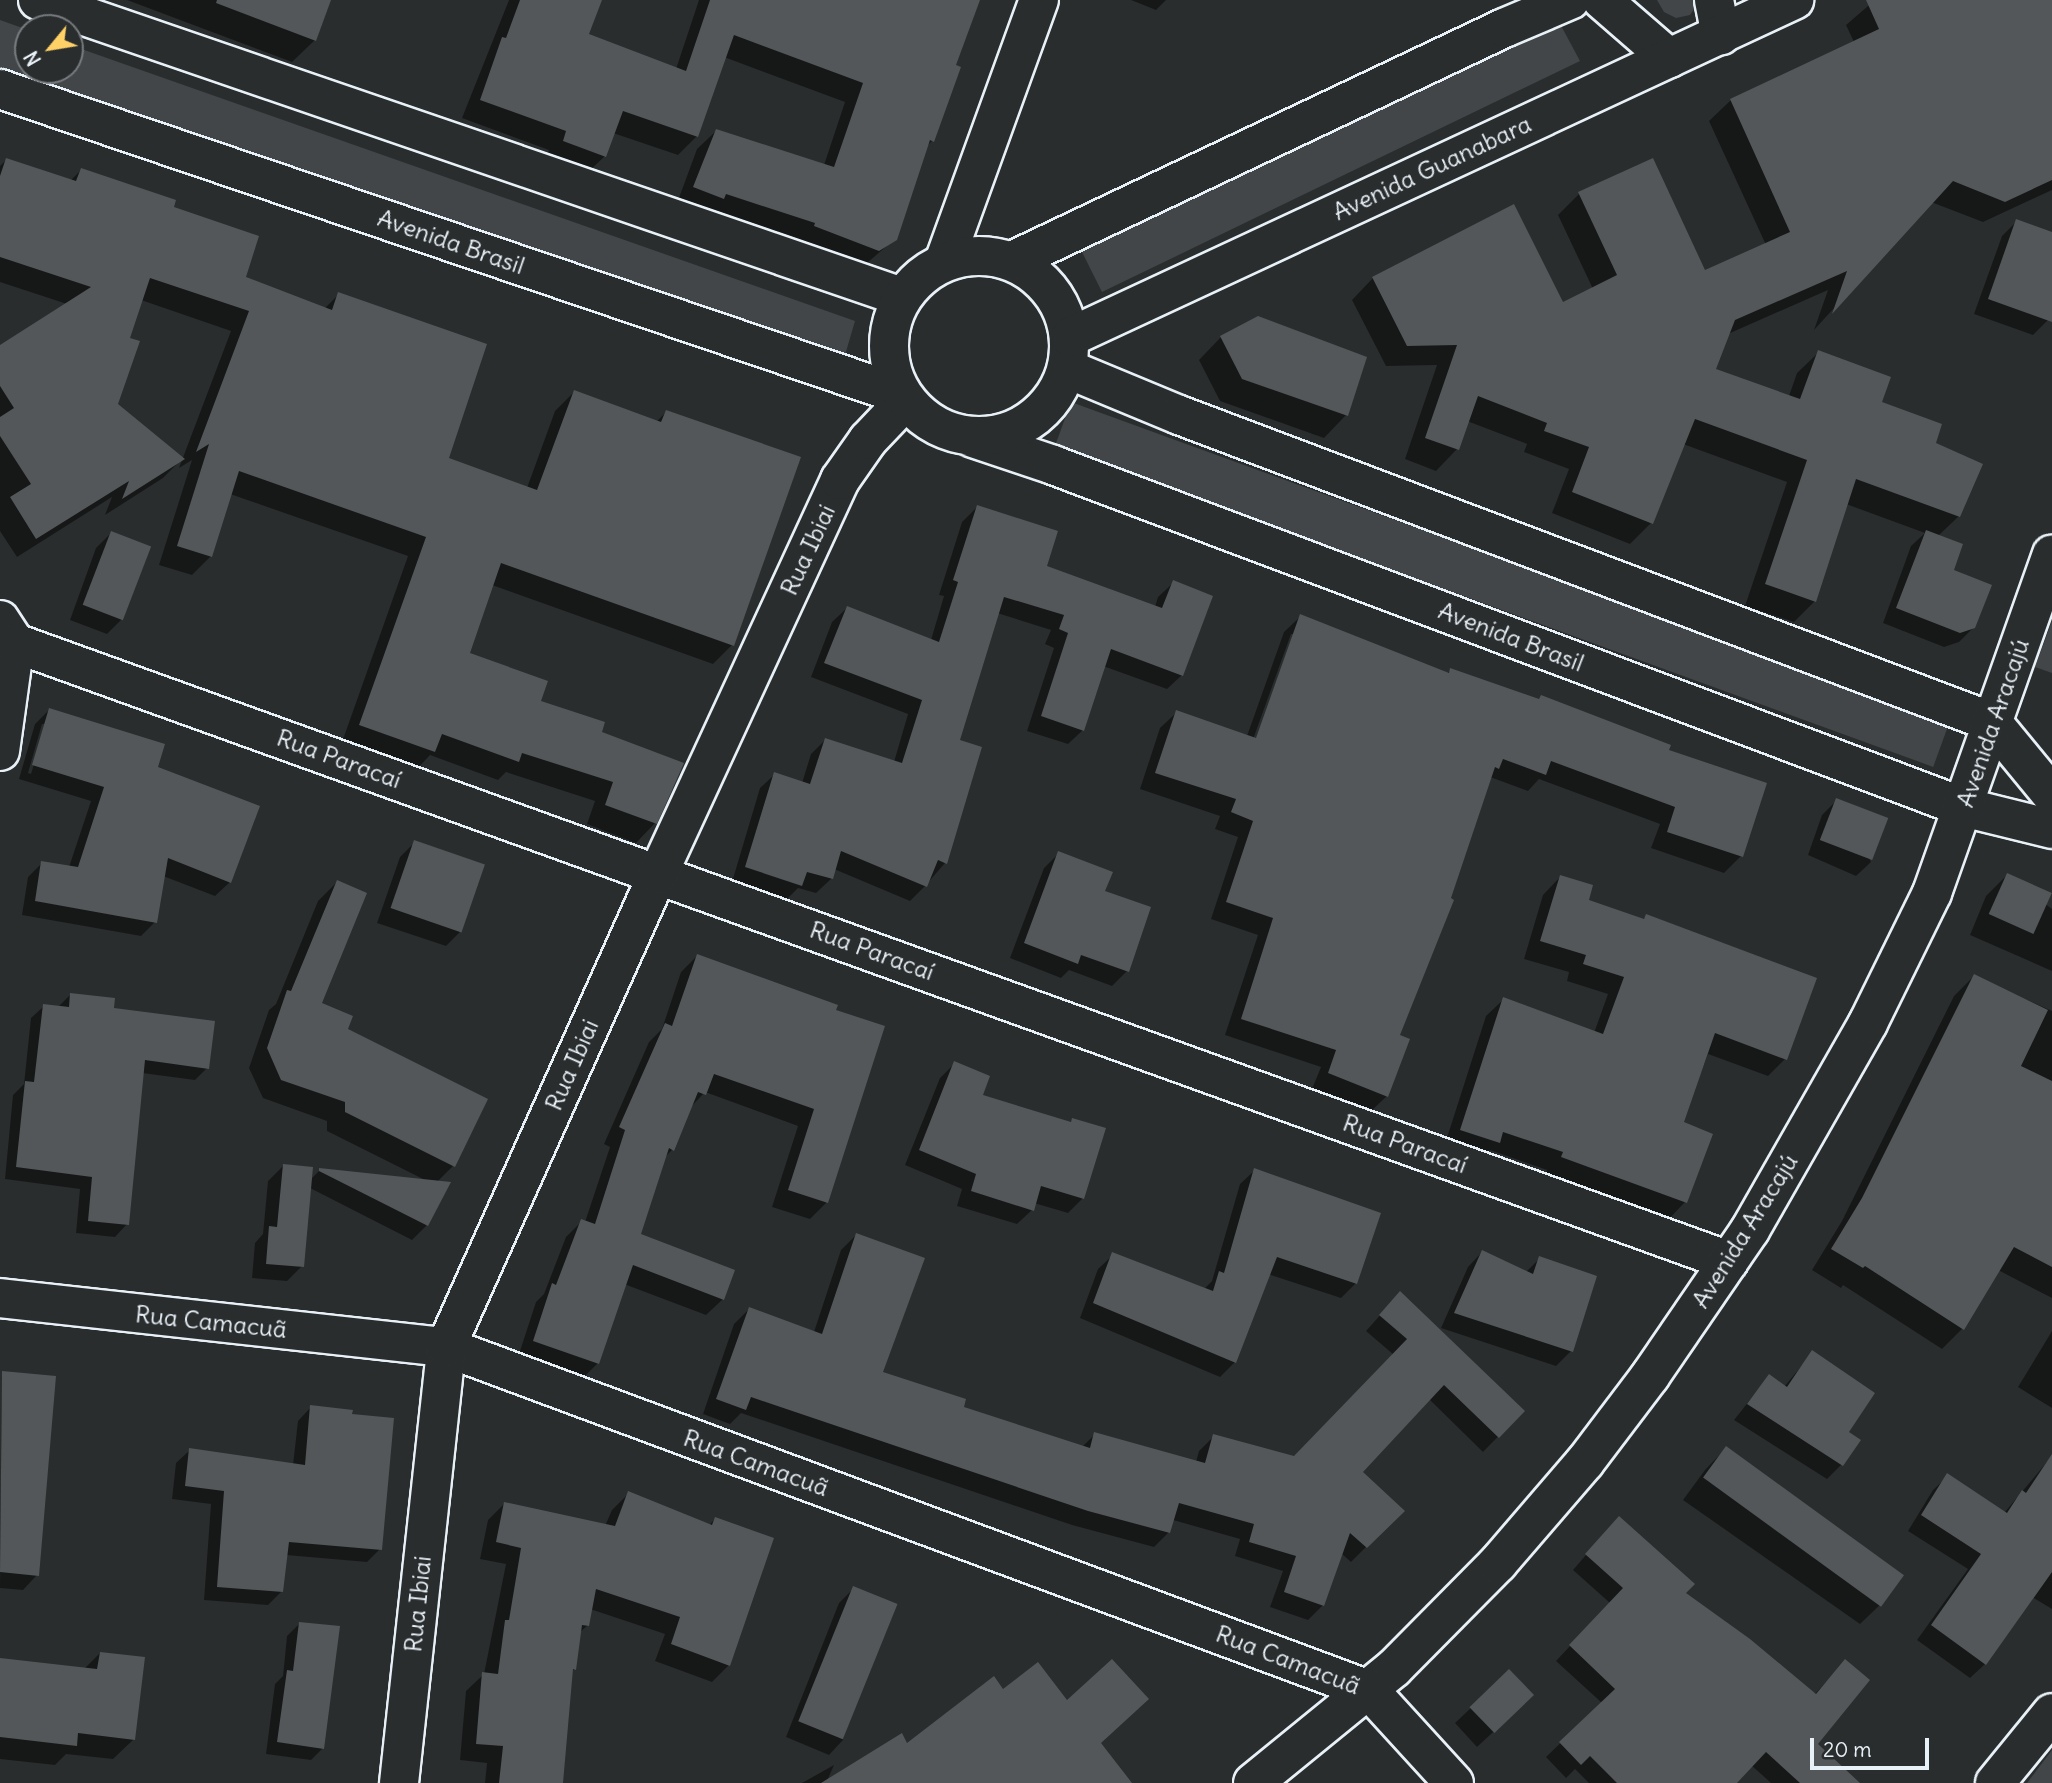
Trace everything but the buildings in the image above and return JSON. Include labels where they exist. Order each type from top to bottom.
[{"type":"street","points":[[37,0],[902,297]]},
{"type":"street","points":[[944,262],[1039,0]]},
{"type":"street","points":[[1012,261],[1506,14],[1570,0]]},
{"type":"street","points":[[1602,0],[1669,58]]},
{"type":"street","name":"Avenida Guanabara","points":[[1069,353],[1669,58],[1718,17],[1794,0]]},
{"type":"street","name":"Avenida Brasil","points":[[0,89],[904,398]]},
{"type":"street","points":[[978,255],[1012,261],[1040,279],[1061,305],[1069,353],[1049,407],[1015,431],[973,438],[947,432],[936,426],[904,398],[890,363],[890,329],[902,297],[920,276],[944,262],[978,255]]},
{"type":"street","points":[[1069,353],[1192,420],[1992,722],[2052,795]]},
{"type":"street","name":"Rua Ibiai","points":[[399,1783],[446,1348],[658,874],[840,480],[867,440],[904,398]]},
{"type":"street","name":"Avenida Brasil","points":[[973,438],[1964,807],[2052,830]]},
{"type":"street","name":"Avenida Aracajú","points":[[1253,1783],[1369,1690],[1444,1618],[1541,1515],[1650,1376],[1729,1261],[1868,1023],[1932,893],[2052,555]]},
{"type":"street","points":[[0,751],[7,631]]},
{"type":"street","name":"Rua Paracaí","points":[[7,631],[658,874],[1729,1261]]},
{"type":"street","name":"Rua Camacuã","points":[[0,1298],[446,1348],[1369,1690],[1454,1783]]},
{"type":"street","points":[[1995,1783],[2052,1713]]},
{"type":"shaded area","points":[[1657,0],[1700,0],[1690,15],[1676,18],[1664,12]]},
{"type":"shaded area","points":[[0,20],[14,25],[14,73],[0,68]]},
{"type":"shaded area","points":[[1558,20],[1580,61],[1102,292],[1077,242]]},
{"type":"shaded area","points":[[84,50],[855,321],[843,362],[46,84],[84,84]]},
{"type":"shaded area","points":[[1071,402],[1950,722],[1933,767],[1055,447]]},
{"type":"shaded area","points":[[2052,621],[2052,673],[2035,667]]},
{"type":"shaded area","points":[[2052,1750],[2052,1783],[2027,1783]]}]
